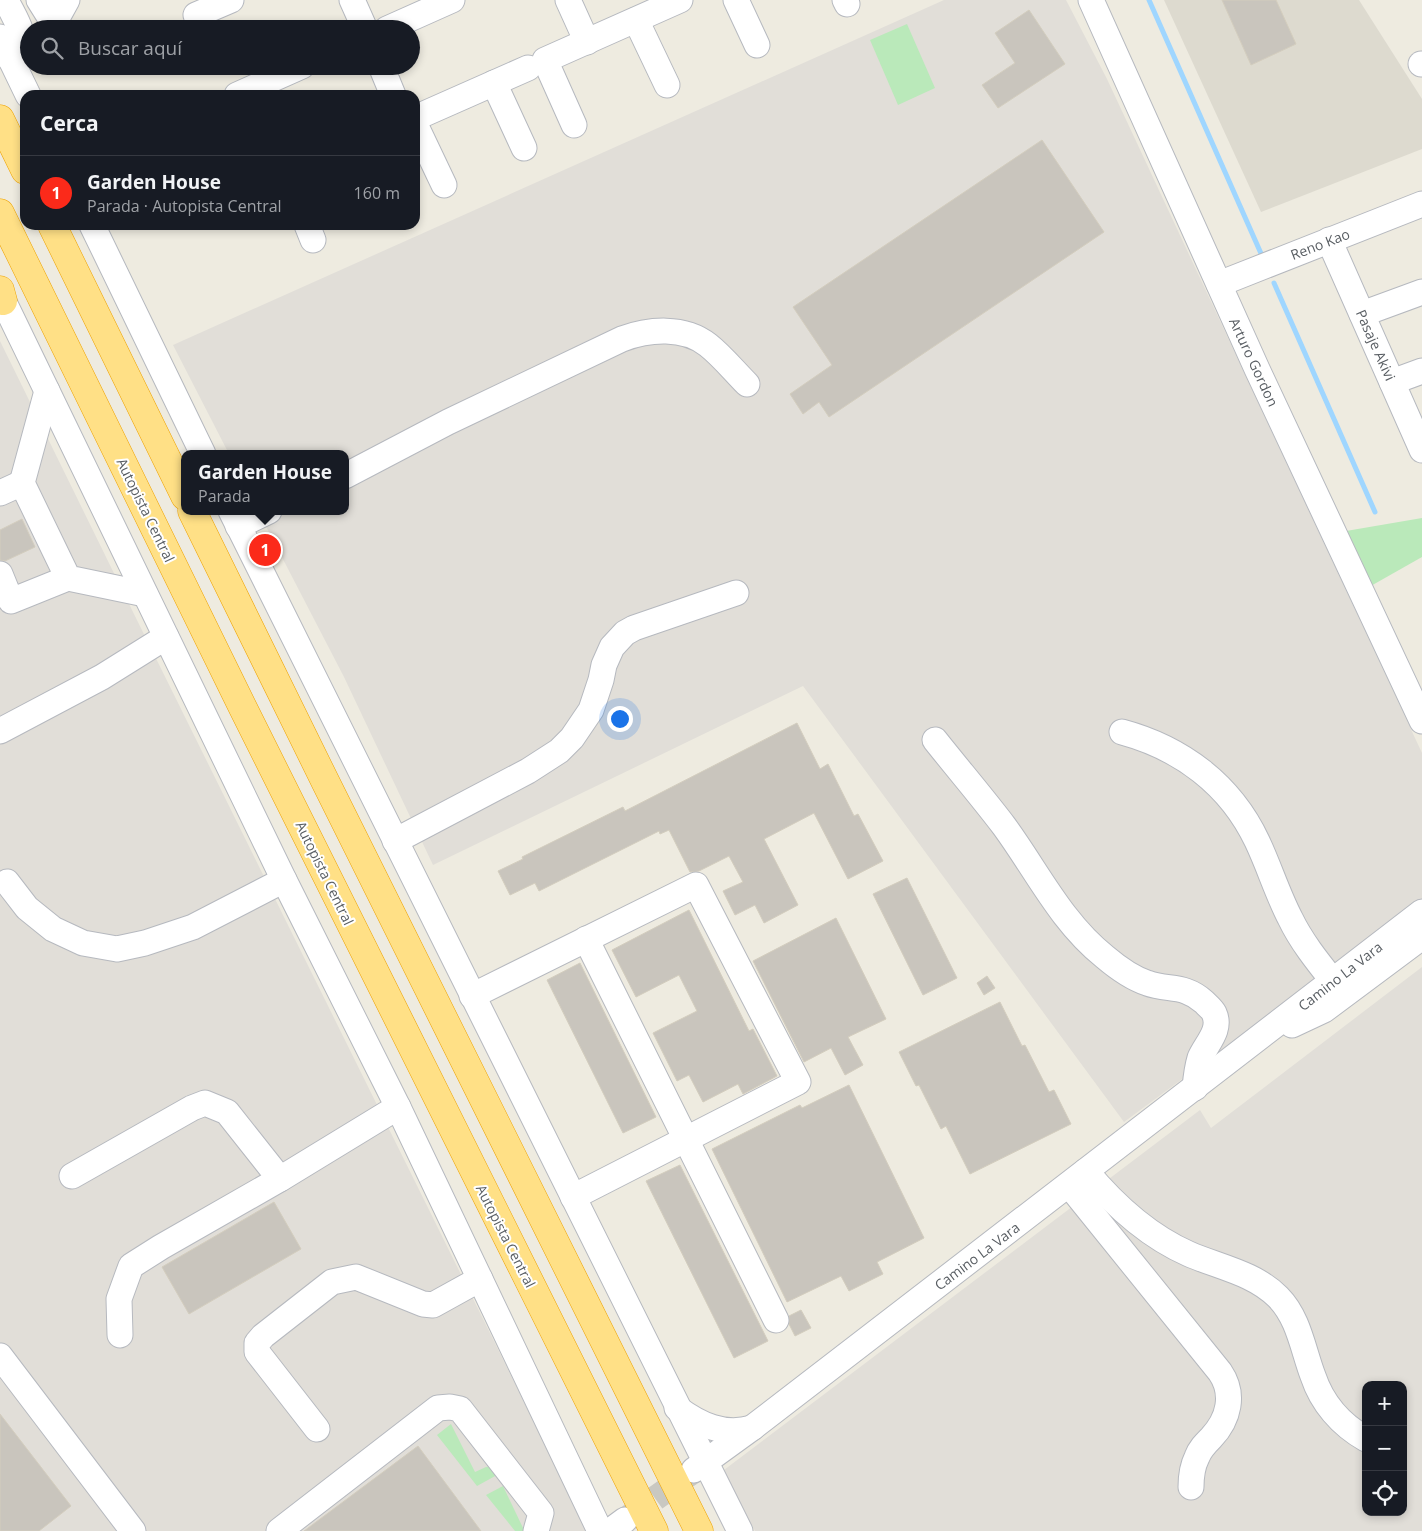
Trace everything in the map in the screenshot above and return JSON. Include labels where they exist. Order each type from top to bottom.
[{"type":"highway","points":[[0,119],[20,160]]},
{"type":"highway","name":"Autopista Central","points":[[0,213],[248,717],[654,1531]]},
{"type":"highway","points":[[54,230],[181,488]]},
{"type":"highway","points":[[194,515],[368,869],[700,1531]]},
{"type":"street","points":[[6,0],[20,31]]},
{"type":"street","points":[[39,0],[49,20]]},
{"type":"street","points":[[55,20],[67,0]]},
{"type":"street","points":[[196,15],[231,0]]},
{"type":"street","points":[[352,0],[360,20]]},
{"type":"street","points":[[407,20],[452,0]]},
{"type":"street","points":[[568,0],[587,42]]},
{"type":"street","points":[[574,125],[545,60],[680,0]]},
{"type":"street","points":[[736,0],[757,45]]},
{"type":"street","name":"Arturo Gordon","points":[[1091,0],[1219,284],[1422,721]]},
{"type":"street","points":[[636,20],[667,85]]},
{"type":"street","points":[[0,37],[11,60],[20,72]]},
{"type":"street","points":[[11,60],[20,50]]},
{"type":"street","points":[[420,116],[528,68]]},
{"type":"street","points":[[248,90],[282,75]]},
{"type":"street","points":[[385,75],[392,90]]},
{"type":"street","points":[[494,83],[524,148]]},
{"type":"street","points":[[420,135],[444,185]]},
{"type":"street","name":"Reno Kao","points":[[1219,284],[1422,204]]},
{"type":"street","points":[[94,230],[201,450]]},
{"type":"street","name":"Pasaje Akivi","points":[[1329,240],[1422,450]]},
{"type":"street","points":[[1362,314],[1422,292]]},
{"type":"street","points":[[1,295],[284,880],[398,1107],[600,1531]]},
{"type":"street","points":[[349,474],[448,422],[622,338],[636,334],[666,331],[695,338],[708,345],[746,384]]},
{"type":"street","points":[[1392,382],[1422,371]]},
{"type":"street","points":[[47,391],[11,488],[68,578]]},
{"type":"street","points":[[249,515],[234,518],[677,1408],[700,1467],[740,1531]]},
{"type":"street","points":[[0,574],[11,601],[68,578],[146,594]]},
{"type":"street","points":[[395,841],[528,771],[559,751],[572,738],[587,717],[597,695],[607,656],[612,647],[625,633],[634,628],[736,593]]},
{"type":"street","points":[[0,731],[102,677],[166,637]]},
{"type":"street","points":[[1122,732],[1139,736],[1172,751],[1201,770],[1226,794],[1248,824],[1257,841],[1290,919],[1317,962],[1333,981]]},
{"type":"street","points":[[935,740],[1004,826],[1058,907],[1086,940],[1112,963],[1137,979],[1149,984],[1172,987],[1192,993],[1208,1005],[1214,1013],[1215,1030],[1199,1062],[1195,1088]]},
{"type":"street","points":[[7,882],[27,908],[53,929],[83,942],[117,949],[172,935],[193,927],[284,880]]},
{"type":"street","points":[[472,996],[696,885],[798,1082],[573,1198]]},
{"type":"street","name":"Camino La Vara","points":[[700,1467],[1258,1040],[1422,912]]},
{"type":"street","name":"Camino La Vara","points":[[1258,1040],[1324,1010],[1422,937]]},
{"type":"street","points":[[586,939],[776,1320]]},
{"type":"street","points":[[72,1176],[192,1108],[205,1103],[227,1112],[280,1179]]},
{"type":"street","points":[[120,1335],[119,1299],[131,1266],[398,1107]]},
{"type":"street","points":[[1078,1178],[1153,1234],[1188,1254],[1253,1278],[1272,1290],[1293,1319],[1313,1377],[1327,1404],[1348,1426],[1362,1436]]},
{"type":"street","points":[[1078,1178],[1220,1372],[1228,1386],[1230,1402],[1228,1410],[1219,1428],[1197,1456],[1192,1471],[1191,1487]]},
{"type":"street","points":[[317,1428],[257,1352],[257,1343],[263,1336],[332,1282],[339,1280],[356,1277],[423,1304],[433,1305],[480,1279]]},
{"type":"street","points":[[0,1356],[134,1531]]},
{"type":"street","points":[[279,1531],[438,1408],[450,1406],[460,1409],[541,1513],[536,1531]]},
{"type":"street","points":[[677,1408],[699,1422],[718,1429],[736,1431],[752,1428]]},
{"type":"shaded area","points":[[944,0],[1066,0],[1107,79],[1422,753],[1422,902],[1124,1122],[803,686],[433,865],[344,677],[260,515],[349,515],[349,450],[227,450],[173,345]]},
{"type":"shaded area","points":[[1164,0],[1359,0],[1422,99],[1422,149],[1261,212]]},
{"type":"shaded area","points":[[0,341],[132,610],[588,1531],[0,1531]]},
{"type":"shaded area","points":[[1422,967],[1422,1531],[755,1531],[724,1470],[1200,1110],[1211,1128]]},
{"type":"green space","points":[[907,24],[935,88],[898,105],[870,40]]},
{"type":"green space","points":[[1422,518],[1422,557],[1369,587],[1346,531]]},
{"type":"green space","points":[[451,1424],[475,1472],[493,1466],[497,1475],[477,1486],[437,1435]]},
{"type":"green space","points":[[503,1486],[523,1531],[515,1531],[486,1495]]},
{"type":"building","points":[[1222,0],[1276,0],[1296,44],[1251,65]]},
{"type":"building","points":[[1029,10],[1065,64],[998,108],[982,85],[1015,63],[995,33]]},
{"type":"building","points":[[1042,140],[1104,232],[829,417],[819,402],[803,414],[790,394],[832,365],[793,307]]},
{"type":"building","points":[[22,519],[35,547],[5,561],[0,560],[0,530]]},
{"type":"building","points":[[797,723],[820,769],[828,764],[854,816],[858,814],[883,861],[848,879],[814,813],[764,839],[798,905],[764,923],[755,905],[735,915],[723,891],[743,882],[729,856],[699,871],[690,872],[669,830],[660,834],[659,831],[539,891],[535,883],[510,895],[498,871],[523,859],[522,857],[623,807],[625,811]]},
{"type":"building","points":[[907,878],[957,978],[923,995],[873,894]]},
{"type":"building","points":[[689,910],[749,1031],[753,1029],[777,1076],[743,1094],[738,1084],[703,1102],[689,1075],[677,1081],[653,1033],[697,1011],[679,975],[636,997],[612,950]]},
{"type":"building","points":[[836,918],[886,1019],[848,1037],[863,1065],[845,1075],[831,1048],[804,1062],[753,961]]},
{"type":"building","points":[[580,963],[656,1117],[623,1133],[547,980]]},
{"type":"building","points":[[987,976],[995,988],[984,995],[977,983]]},
{"type":"building","points":[[1000,1002],[1022,1046],[1025,1045],[1049,1092],[1054,1090],[1071,1124],[970,1174],[946,1126],[941,1129],[919,1085],[916,1086],[899,1052]]},
{"type":"building","points":[[849,1085],[924,1238],[877,1262],[883,1274],[849,1291],[841,1276],[787,1302],[712,1149],[800,1105],[802,1108]]},
{"type":"building","points":[[680,1165],[768,1341],[734,1358],[646,1181]]},
{"type":"building","points":[[274,1202],[301,1249],[189,1314],[162,1267]]},
{"type":"building","points":[[801,1310],[811,1328],[795,1336],[789,1324],[789,1316]]},
{"type":"building","points":[[0,1414],[71,1506],[39,1531],[0,1531]]},
{"type":"building","points":[[418,1446],[481,1531],[304,1531]]},
{"type":"waterway","points":[[1149,0],[1263,258]]},
{"type":"waterway","points":[[1274,283],[1375,512]]},
{"type":"tunnel","points":[[625,1520],[692,1472]]},
{"type":"place","name":"Garden House","points":[[265,550]]}]
